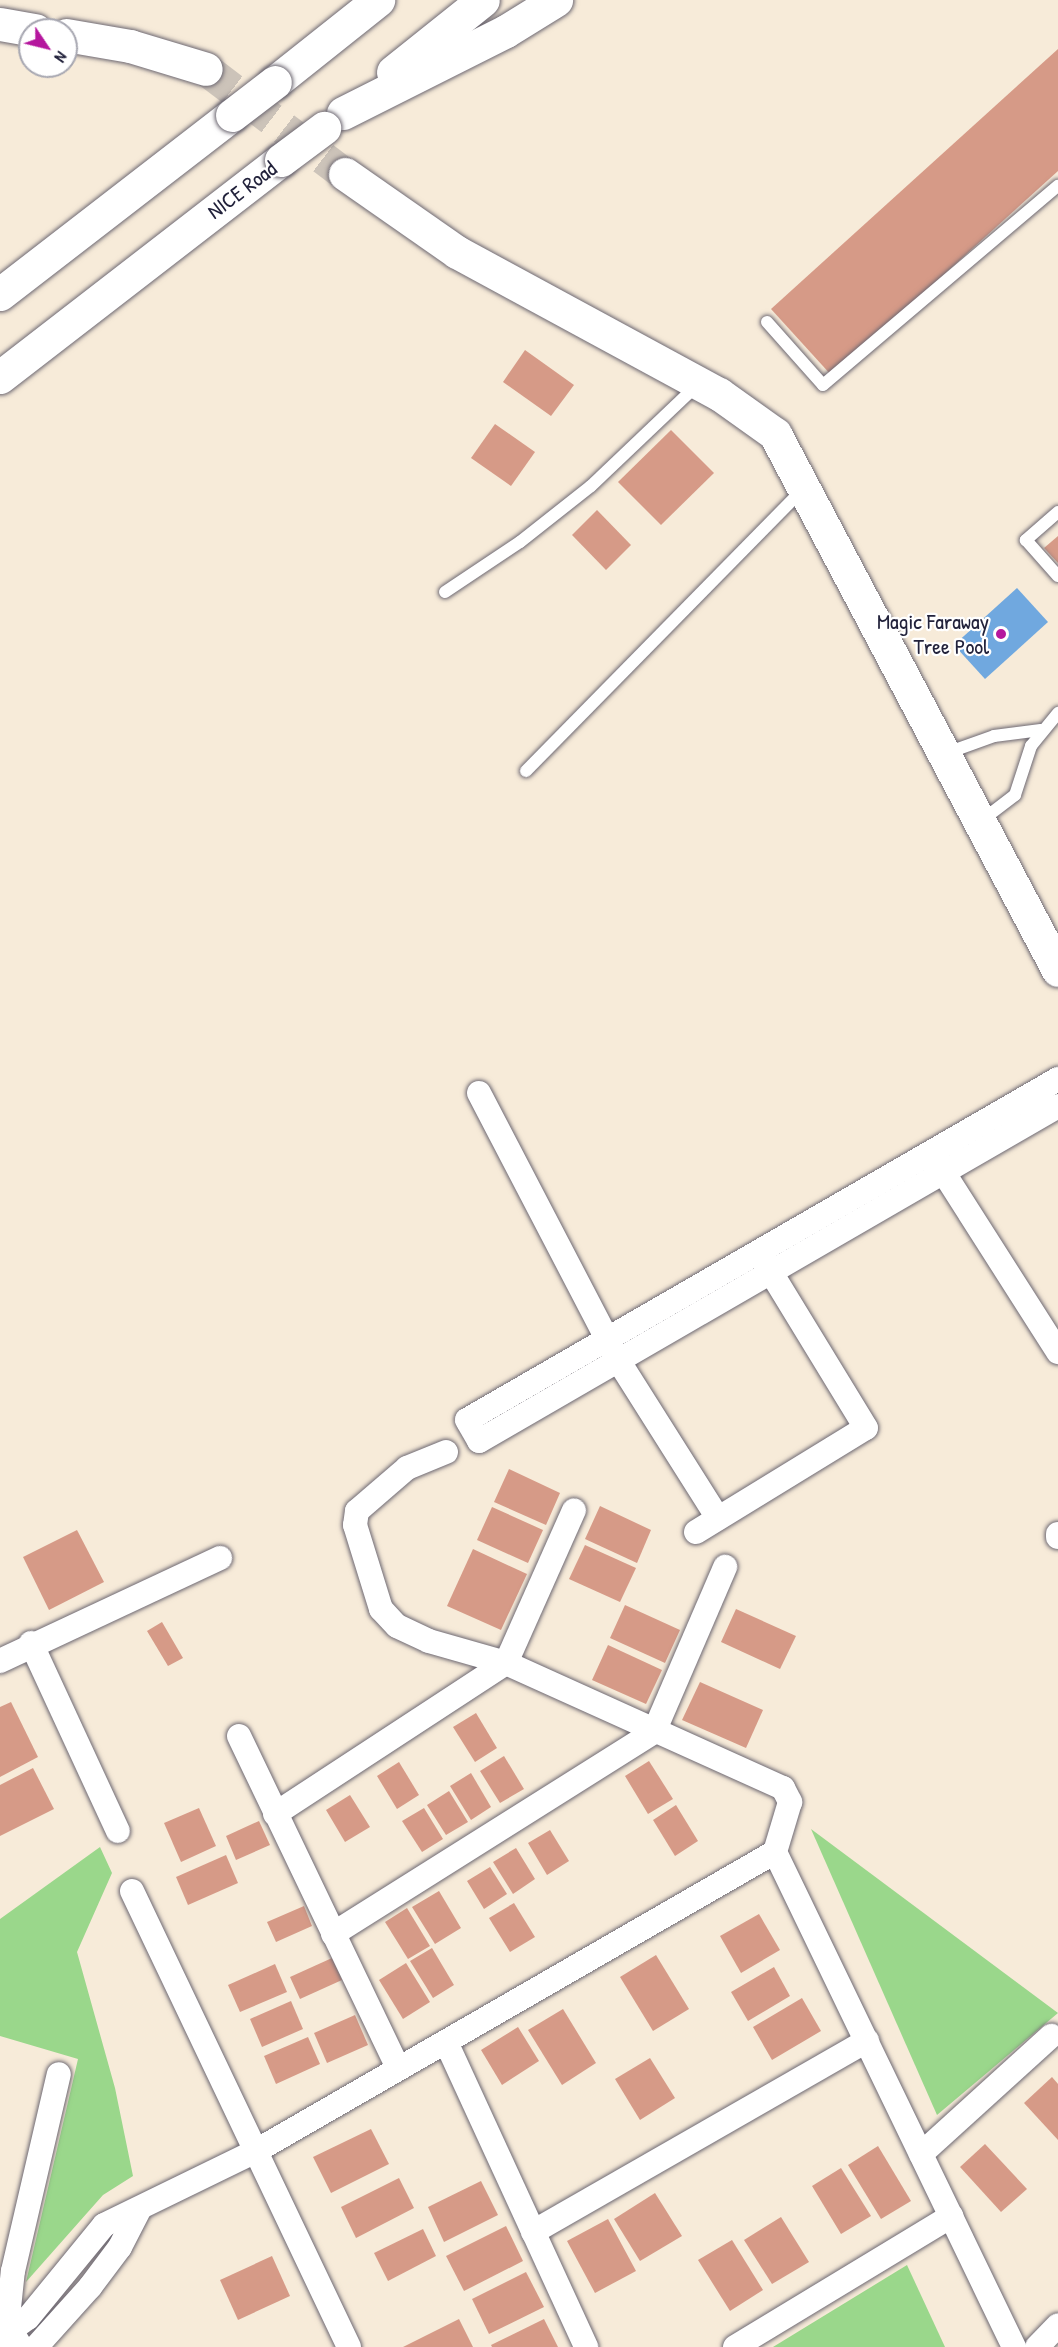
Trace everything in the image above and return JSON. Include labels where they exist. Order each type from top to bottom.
[{"type":"main road","points":[[286,74],[358,0]]},
{"type":"main road","points":[[0,294],[286,74],[378,0]]},
{"type":"main road","name":"NICE Road","points":[[0,377],[333,120],[483,0]]},
{"type":"main road","points":[[333,120],[506,31],[555,0]]},
{"type":"main road","points":[[0,24],[18,27]]},
{"type":"main road","points":[[78,37],[130,46],[206,69]]},
{"type":"main road","points":[[345,174],[457,252],[699,383],[775,434],[1058,970]]},
{"type":"street","points":[[613,1350],[467,1420],[479,1441],[613,1350],[937,1162],[1058,1079]]},
{"type":"street","points":[[479,1093],[613,1350],[718,1518]]},
{"type":"street","points":[[937,1162],[1058,1106]]},
{"type":"street","points":[[937,1162],[1058,1352]]},
{"type":"street","points":[[696,1532],[866,1428],[765,1262]]},
{"type":"street","points":[[446,1452],[407,1468],[357,1511],[355,1525],[381,1609],[397,1626],[429,1641],[506,1664],[783,1788],[790,1802],[775,1852],[1014,2347]]},
{"type":"street","points":[[275,1814],[506,1664],[574,1510]]},
{"type":"street","points":[[0,1661],[31,1643],[220,1558]]},
{"type":"street","points":[[333,1934],[654,1731],[724,1567]]},
{"type":"street","points":[[31,1643],[118,1831]]},
{"type":"street","points":[[239,1736],[398,2068]]},
{"type":"street","points":[[11,2339],[104,2224],[140,2210],[256,2151],[775,1852]]},
{"type":"street","points":[[132,1891],[349,2347]]},
{"type":"street","points":[[921,2154],[1051,2036]]},
{"type":"street","points":[[533,2232],[867,2041]]},
{"type":"street","points":[[446,2042],[586,2347]]},
{"type":"street","points":[[11,2339],[9,2308],[13,2271],[59,2074]]},
{"type":"street","points":[[36,2347],[90,2287],[120,2247],[140,2210]]},
{"type":"street","points":[[735,2347],[951,2216]]},
{"type":"street","points":[[1037,2347],[1058,2325]]},
{"type":"lane","points":[[767,321],[823,385],[1058,186]]},
{"type":"lane","points":[[445,592],[520,542],[591,486],[699,383]]},
{"type":"lane","points":[[526,771],[804,488]]},
{"type":"lane","points":[[1058,512],[1026,540],[1058,576]]},
{"type":"lane","points":[[980,822],[1015,795],[1031,746],[1041,730],[1058,713]]},
{"type":"lane","points":[[944,754],[994,736],[1041,730]]},
{"type":"green space","points":[[811,1829],[1058,2013],[937,2115]]},
{"type":"green space","points":[[100,1847],[112,1873],[77,1952],[115,2088],[133,2176],[103,2195],[26,2282],[78,2059],[0,2036],[0,1919]]},
{"type":"green space","points":[[907,2265],[945,2347],[773,2347]]},
{"type":"water","name":"Magic Faraway Tree Pool","points":[[1017,588],[1048,622],[985,679],[954,645]]},
{"type":"building","points":[[1058,49],[1058,171],[832,376],[771,309]]},
{"type":"building","points":[[525,350],[574,385],[551,416],[503,382]]},
{"type":"building","points":[[495,424],[535,452],[511,486],[471,458]]},
{"type":"building","points":[[671,430],[714,473],[661,525],[618,482]]},
{"type":"building","points":[[597,510],[631,545],[606,570],[572,535]]},
{"type":"building","points":[[1058,536],[1058,563],[1044,548]]},
{"type":"building","points":[[509,1469],[560,1493],[546,1525],[494,1502]]},
{"type":"building","points":[[600,1506],[651,1530],[637,1563],[585,1539]]},
{"type":"building","points":[[492,1507],[543,1530],[528,1563],[477,1540]]},
{"type":"building","points":[[77,1530],[104,1582],[49,1610],[23,1557]]},
{"type":"building","points":[[585,1545],[636,1568],[620,1602],[569,1579]]},
{"type":"building","points":[[473,1549],[527,1574],[501,1630],[447,1606]]},
{"type":"building","points":[[625,1605],[680,1630],[665,1663],[610,1638]]},
{"type":"building","points":[[736,1609],[796,1636],[780,1669],[721,1642]]},
{"type":"building","points":[[162,1622],[183,1658],[168,1666],[147,1631]]},
{"type":"building","points":[[608,1645],[662,1670],[646,1704],[592,1680]]},
{"type":"building","points":[[700,1682],[763,1710],[746,1748],[682,1720]]},
{"type":"building","points":[[11,1702],[38,1757],[0,1777],[0,1707]]},
{"type":"building","points":[[476,1713],[497,1748],[475,1762],[453,1727]]},
{"type":"building","points":[[504,1756],[524,1789],[500,1803],[480,1771]]},
{"type":"building","points":[[649,1761],[673,1799],[648,1814],[625,1776]]},
{"type":"building","points":[[399,1762],[419,1795],[397,1809],[377,1776]]},
{"type":"building","points":[[33,1768],[54,1809],[0,1836],[0,1785]]},
{"type":"building","points":[[471,1773],[491,1807],[471,1820],[450,1786]]},
{"type":"building","points":[[449,1791],[468,1822],[446,1835],[427,1805]]},
{"type":"building","points":[[350,1795],[370,1827],[345,1842],[326,1810]]},
{"type":"building","points":[[676,1805],[698,1841],[675,1856],[653,1820]]},
{"type":"building","points":[[199,1808],[216,1846],[181,1862],[164,1823]]},
{"type":"building","points":[[424,1808],[443,1839],[422,1852],[402,1821]]},
{"type":"building","points":[[259,1821],[270,1845],[236,1860],[226,1836]]},
{"type":"building","points":[[550,1830],[569,1861],[547,1875],[528,1843]]},
{"type":"building","points":[[516,1848],[535,1879],[513,1894],[493,1862]]},
{"type":"building","points":[[226,1855],[238,1883],[188,1905],[176,1877]]},
{"type":"building","points":[[490,1867],[507,1894],[484,1909],[467,1881]]},
{"type":"building","points":[[439,1891],[461,1928],[435,1944],[412,1907]]},
{"type":"building","points":[[514,1903],[535,1937],[510,1952],[489,1918]]},
{"type":"building","points":[[304,1906],[312,1926],[276,1942],[267,1922]]},
{"type":"building","points":[[407,1908],[430,1946],[408,1959],[385,1922]]},
{"type":"building","points":[[759,1914],[780,1950],[741,1973],[720,1936]]},
{"type":"building","points":[[432,1948],[454,1985],[433,1998],[410,1961]]},
{"type":"building","points":[[656,1955],[689,2009],[653,2031],[620,1977]]},
{"type":"building","points":[[332,1958],[342,1980],[300,1999],[290,1977]]},
{"type":"building","points":[[406,1963],[430,2002],[403,2019],[379,1980]]},
{"type":"building","points":[[275,1964],[287,1992],[240,2012],[228,1985]]},
{"type":"building","points":[[774,1967],[790,1996],[748,2021],[731,1992]]},
{"type":"building","points":[[802,1998],[821,2031],[772,2060],[753,2027]]},
{"type":"building","points":[[291,2001],[303,2029],[262,2047],[250,2019]]},
{"type":"building","points":[[563,2009],[596,2063],[562,2085],[528,2030]]},
{"type":"building","points":[[355,2015],[368,2045],[327,2063],[314,2033]]},
{"type":"building","points":[[518,2027],[539,2061],[502,2085],[481,2050]]},
{"type":"building","points":[[308,2037],[320,2064],[276,2084],[264,2056]]},
{"type":"building","points":[[650,2058],[675,2098],[640,2120],[615,2079]]},
{"type":"building","points":[[1052,2077],[1058,2084],[1058,2140],[1024,2103]]},
{"type":"building","points":[[371,2129],[389,2164],[331,2193],[313,2157]]},
{"type":"building","points":[[985,2144],[1027,2189],[1001,2212],[960,2167]]},
{"type":"building","points":[[878,2146],[911,2201],[881,2219],[848,2165]]},
{"type":"building","points":[[841,2168],[871,2216],[841,2234],[812,2186]]},
{"type":"building","points":[[399,2178],[414,2208],[356,2238],[341,2207]]},
{"type":"building","points":[[481,2181],[498,2215],[444,2242],[428,2207]]},
{"type":"building","points":[[655,2193],[682,2236],[640,2261],[614,2219]]},
{"type":"building","points":[[781,2217],[809,2262],[772,2284],[744,2240]]},
{"type":"building","points":[[608,2219],[636,2271],[595,2293],[567,2241]]},
{"type":"building","points":[[506,2226],[523,2261],[464,2291],[446,2256]]},
{"type":"building","points":[[423,2229],[436,2256],[388,2281],[374,2253]]},
{"type":"building","points":[[732,2240],[763,2290],[730,2311],[698,2260]]},
{"type":"building","points":[[272,2256],[290,2296],[238,2320],[220,2280]]},
{"type":"building","points":[[526,2272],[544,2307],[489,2334],[472,2299]]},
{"type":"building","points":[[459,2319],[473,2347],[403,2347]]},
{"type":"building","points":[[544,2319],[558,2347],[492,2347],[491,2345]]},
{"type":"tunnel","points":[[206,69],[345,174]]},
{"type":"place","name":"Magic Faraway Tree Pool","points":[[1001,634]]}]
